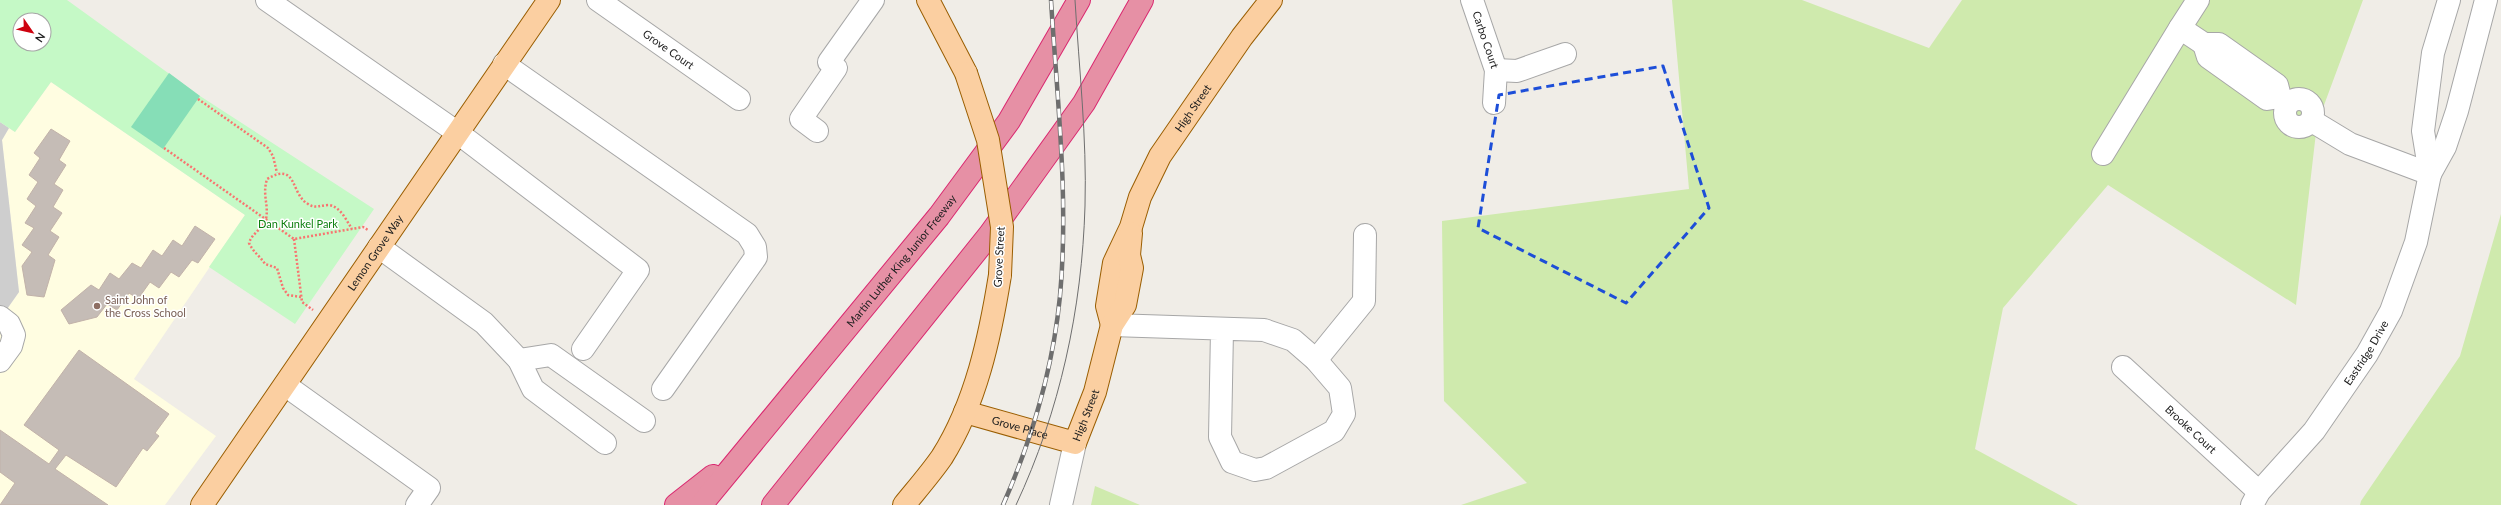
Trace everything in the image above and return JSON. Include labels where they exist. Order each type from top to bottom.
[{"type":"highway","name":"Martin Luther King Junior Freeway","points":[[701,505],[752,445],[939,216],[1009,121],[1079,0]]},
{"type":"highway","points":[[773,505],[990,234],[1084,103],[1142,0]]},
{"type":"highway","points":[[676,505],[752,445]]},
{"type":"main road","name":"Lemon Grove Way","points":[[202,505],[549,0]]},
{"type":"main road","name":"Grove Street","points":[[904,505],[941,457],[965,412],[992,325],[1000,275],[1002,227],[988,140],[966,73],[928,0]]},
{"type":"main road","name":"High Street","points":[[1075,443],[1095,392],[1112,325],[1107,306],[1114,263],[1131,227],[1140,196],[1160,156],[1242,37],[1271,0]]},
{"type":"main road","name":"Grove Place","points":[[965,412],[1075,443]]},
{"type":"street","points":[[267,0],[458,133],[638,270],[583,349]]},
{"type":"street","name":"Grove Court","points":[[598,0],[739,99]]},
{"type":"street","points":[[817,131],[801,119],[836,68],[829,62],[873,0]]},
{"type":"street","name":"Carbo Court","points":[[1472,0],[1496,70],[1494,103]]},
{"type":"street","points":[[2103,154],[2198,0]]},
{"type":"street","name":"Eastridge Drive","points":[[2430,174],[2423,131],[2433,53],[2449,0]]},
{"type":"street","name":"Eastridge Drive","points":[[2256,499],[2314,431],[2367,354],[2388,317],[2416,242],[2430,174],[2445,147],[2457,111],[2486,0]]},
{"type":"street","points":[[2180,28],[2204,44],[2219,44],[2277,85],[2284,101],[2285,114],[2292,125],[2305,127],[2312,121],[2350,144],[2430,174]]},
{"type":"street","points":[[1496,70],[1517,71],[1565,54]]},
{"type":"street","points":[[504,64],[747,234],[755,247],[756,257],[663,390]]},
{"type":"street","points":[[1316,360],[1364,301],[1365,235]]},
{"type":"street","points":[[382,244],[484,323],[519,360],[533,389],[606,443]]},
{"type":"street","points":[[0,317],[9,324],[14,335],[11,346],[0,361]]},
{"type":"street","points":[[1112,325],[1222,330],[1264,330],[1293,340],[1316,360],[1340,388],[1344,414],[1334,431],[1266,468],[1255,470],[1232,462],[1220,437],[1222,330]]},
{"type":"street","points":[[519,360],[551,355],[644,421]]},
{"type":"street","name":"Brooke Court","points":[[2123,367],[2256,499]]},
{"type":"street","points":[[285,386],[429,488],[417,505]]},
{"type":"street","name":"High Street","points":[[1061,505],[1075,443]]},
{"type":"path","points":[[198,99],[268,148],[273,156],[277,173]]},
{"type":"path","points":[[164,148],[294,239],[363,227],[382,244]]},
{"type":"path","points":[[301,297],[288,295],[283,288],[277,268],[265,264],[260,255],[252,250],[248,243],[251,236],[263,226],[266,219],[268,208],[263,190],[267,179],[277,173],[285,174],[292,179],[298,193],[307,204],[318,207],[329,205],[340,210],[352,229]]},
{"type":"path","points":[[294,239],[302,302],[329,321]]},
{"type":"highlighted area","points":[[1663,66],[1709,208],[1626,303],[1478,228],[1499,95]]},
{"type":"shaded area","name":"Saint John of the Cross School","points":[[51,82],[245,215],[134,379],[216,436],[165,505],[0,505],[0,319],[19,292],[2,140],[9,128],[15,132]]},
{"type":"shaded area","points":[[0,122],[9,128],[2,140],[19,292],[0,319]]},
{"type":"green space","name":"Dan Kunkel Park","points":[[0,0],[67,0],[200,96],[374,209],[295,324],[209,267],[245,215],[51,82],[15,132],[0,122]]},
{"type":"green space","points":[[1672,0],[1802,0],[1929,48],[1962,0],[2363,0],[2317,124],[2296,305],[2108,185],[2003,308],[1975,449],[2078,505],[1461,505],[1527,483],[1444,401],[1442,221],[1689,189]]},
{"type":"green space","points":[[169,73],[200,96],[163,149],[131,127]]},
{"type":"green space","points":[[2501,214],[2501,505],[2360,505],[2361,501],[2460,356]]},
{"type":"green space","points":[[1095,486],[1140,505],[1091,505]]},
{"type":"building","points":[[51,129],[70,141],[59,160],[66,165],[54,184],[63,190],[53,207],[62,213],[50,231],[59,237],[48,255],[55,260],[44,297],[27,295],[22,266],[32,252],[22,245],[34,228],[25,223],[36,206],[27,199],[38,182],[29,175],[40,158],[34,153]]},
{"type":"building","points":[[195,226],[215,239],[198,263],[192,260],[179,277],[171,272],[159,288],[150,282],[138,299],[129,293],[117,310],[107,304],[97,317],[69,324],[61,310],[91,285],[99,290],[110,273],[119,279],[132,263],[141,268],[153,250],[162,256],[173,240],[182,246]]},
{"type":"building","points":[[79,350],[169,414],[155,433],[159,436],[147,451],[143,448],[116,487],[66,455],[55,469],[108,505],[0,505],[15,483],[0,472],[0,430],[49,464],[59,450],[24,425]]},
{"type":"tram line","points":[[1016,505],[1045,433],[1056,396],[1066,359],[1079,283],[1085,206],[1085,155],[1075,0]]},
{"type":"railway","points":[[1003,505],[1023,455],[1040,403],[1052,350],[1060,296],[1063,185],[1051,0]]},
{"type":"place","name":"Saint John of the Cross School","points":[[97,306]]}]
